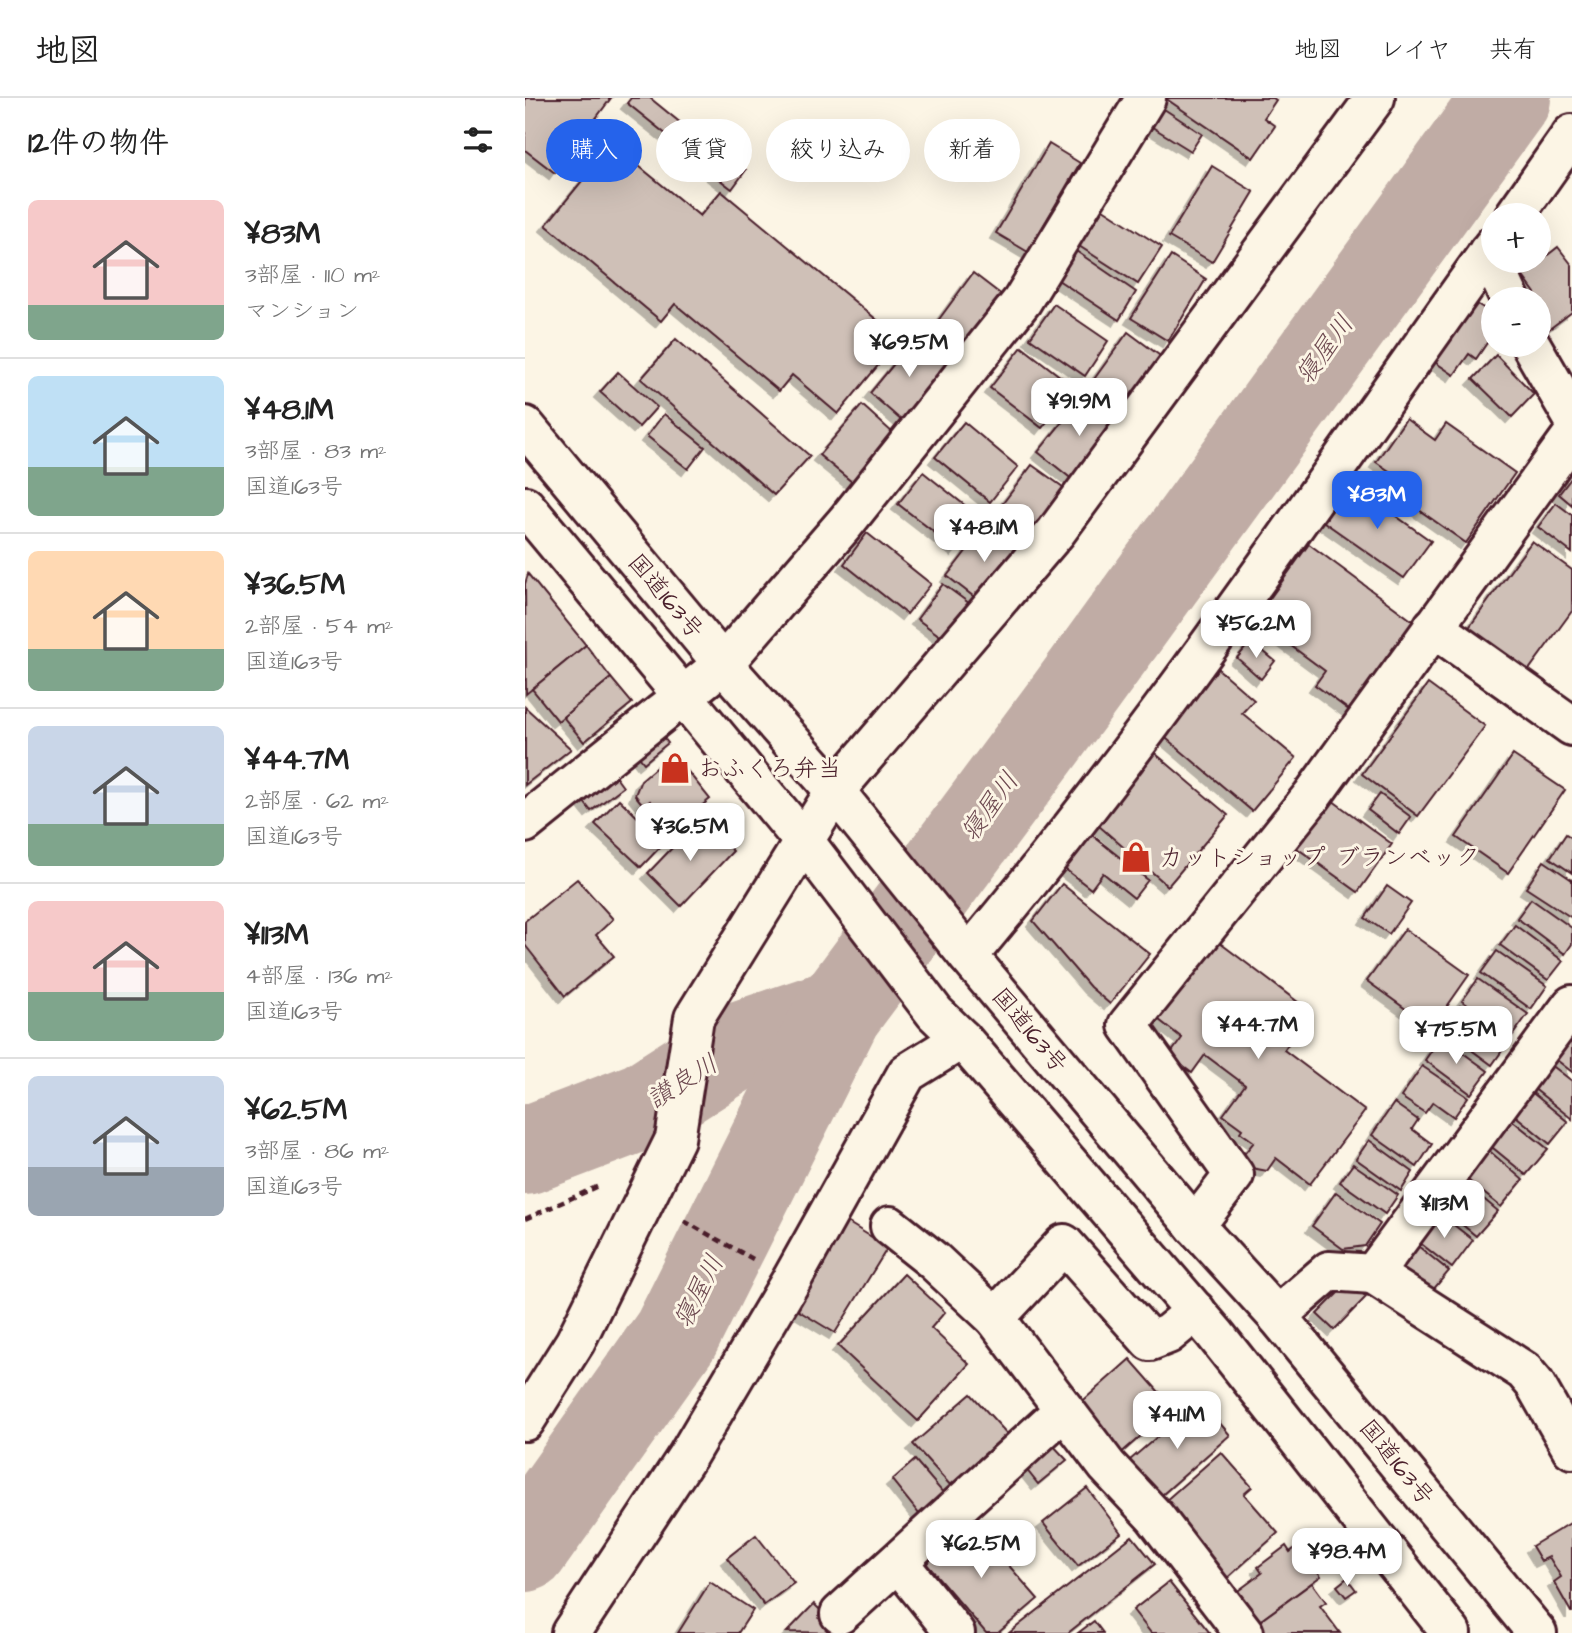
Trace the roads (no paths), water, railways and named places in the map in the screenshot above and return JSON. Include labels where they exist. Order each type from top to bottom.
[{"type":"main road","points":[[525,822],[723,664],[846,522],[1022,301],[1146,98]]},
{"type":"main road","points":[[525,1421],[575,1342],[675,1139],[694,1018],[807,845],[835,791],[1056,532],[1375,98]]},
{"type":"main road","points":[[1523,203],[1572,134]]},
{"type":"main road","points":[[968,956],[1030,882],[1178,688],[1481,262]]},
{"type":"main road","points":[[1538,357],[1572,416]]},
{"type":"main road","name":"国道163号","points":[[525,426],[723,664],[835,791],[968,956],[1195,1226],[1277,1316],[1537,1633]]},
{"type":"main road","points":[[1195,1226],[1234,1175],[1128,1025],[1312,796],[1572,436]]},
{"type":"main road","points":[[525,506],[807,845],[935,1013],[962,1039],[1196,1311],[1451,1633]]},
{"type":"main road","points":[[1433,627],[1572,726]]},
{"type":"main road","points":[[1373,1274],[1572,1005]]},
{"type":"main road","points":[[571,1633],[688,1455],[792,1279],[907,1073],[962,1039]]},
{"type":"main road","points":[[890,1226],[934,1261],[995,1318],[1107,1466],[1155,1517],[1244,1633]]},
{"type":"main road","points":[[995,1318],[1064,1244],[1150,1340],[1168,1334],[1196,1311]]},
{"type":"main road","points":[[1277,1316],[1329,1270],[1373,1274],[1524,1371],[1535,1384],[1572,1449]]},
{"type":"main road","points":[[840,1614],[1065,1410]]},
{"type":"main road","points":[[898,1562],[955,1633]]},
{"type":"waterway","name":"寝屋川","points":[[525,1548],[676,1335],[838,1012],[1076,692],[1507,98]]},
{"type":"waterway","name":"讃良川","points":[[525,1151],[645,1105],[737,1046],[838,1012]]},
{"type":"place","name":"おふくろ弁当","points":[[675,768]]},
{"type":"place","name":"カットショップ ブランベック","points":[[1136,857]]}]
